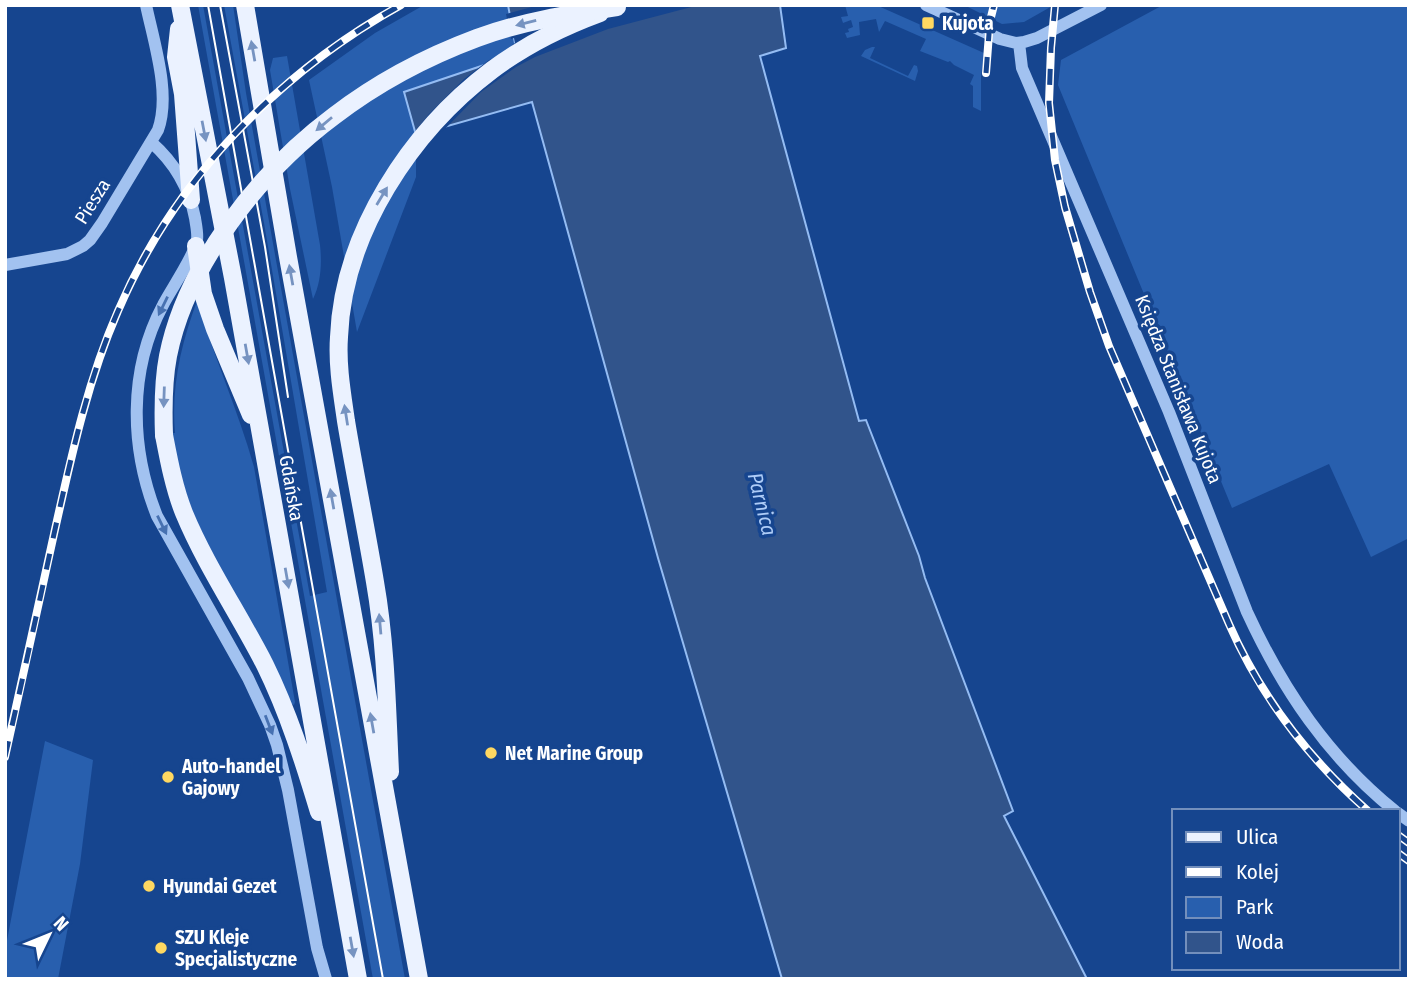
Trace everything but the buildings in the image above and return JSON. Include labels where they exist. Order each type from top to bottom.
[{"type":"main road","name":"Gdańska","points":[[245,5],[419,979]]},
{"type":"main road","points":[[393,839],[379,608],[341,387],[338,338],[351,263],[366,226],[402,165],[429,130],[480,79],[531,45],[620,6]]},
{"type":"main road","points":[[344,901],[304,764],[282,703],[260,655],[205,557],[176,490],[164,435],[168,356],[175,330],[191,288],[211,251],[233,219],[301,144],[331,118],[368,92],[457,46],[520,24],[620,6]]},
{"type":"main road","name":"Gdańska","points":[[181,10],[233,278],[358,979]]},
{"type":"main road","points":[[181,10],[176,57],[183,94],[191,200]]},
{"type":"main road","points":[[196,247],[203,294],[263,444]]},
{"type":"street","points":[[146,5],[163,96],[160,123],[151,142],[171,162],[184,182],[191,200],[197,233],[196,247],[160,309],[146,346],[136,408],[139,452],[150,499],[157,516],[248,678],[273,735],[288,790],[317,948],[326,979]]},
{"type":"street","points":[[926,5],[997,38],[1019,43],[1037,38],[1101,5]]},
{"type":"street","name":"Księdza Stanisława Kujota","points":[[1019,43],[1022,68],[1169,412],[1259,638],[1288,691],[1320,735],[1359,778],[1394,809]]},
{"type":"street","name":"Piesza","points":[[5,265],[67,254],[83,246],[102,223],[151,142]]},
{"type":"green space","points":[[198,5],[203,5],[310,596],[327,592],[224,5],[233,5],[246,93],[405,979],[373,979]]},
{"type":"green space","points":[[424,5],[508,5],[517,54],[416,135],[416,177],[357,332],[332,187],[309,80],[375,33]]},
{"type":"green space","points":[[845,5],[876,5],[984,53],[981,111],[973,107],[973,86],[970,84],[974,75],[950,61],[920,51],[926,39],[885,21],[879,32],[876,19],[859,22],[860,35],[847,38],[845,33],[853,27],[851,20],[843,23],[841,17],[848,16]]},
{"type":"green space","points":[[964,5],[1054,5],[1024,22],[1002,24]]},
{"type":"green space","points":[[1163,5],[1409,5],[1409,538],[1371,557],[1329,464],[1232,508],[1058,85],[1061,60]]},
{"type":"green space","points":[[875,47],[870,58],[908,76],[914,65],[917,66],[915,81],[861,56],[865,50]]},
{"type":"green space","points":[[287,56],[320,245],[320,273],[313,299],[290,189],[270,70],[273,58]]},
{"type":"green space","points":[[197,301],[254,467],[294,705],[291,704],[215,559],[192,511],[176,461],[172,433],[175,433],[176,382],[186,333]]},
{"type":"green space","points":[[45,741],[93,760],[80,864],[58,979],[5,979],[5,951]]},
{"type":"water","name":"Parnica","points":[[508,5],[780,5],[786,48],[760,56],[859,421],[866,420],[1013,811],[1004,816],[1087,979],[782,979],[658,558],[532,102],[416,135],[404,92],[517,54]]},
{"type":"pier","points":[[539,5],[699,5],[608,29],[535,57],[481,92],[443,131],[414,137],[413,134],[429,114],[464,79],[489,60],[513,52],[512,45],[515,43],[514,38],[511,39],[506,14]]},
{"type":"tram line","points":[[208,5],[383,979]]},
{"type":"tram line","points":[[220,5],[265,247],[288,397]]},
{"type":"railway","points":[[5,757],[81,421],[107,338],[141,263],[169,217],[234,134],[272,97],[313,63],[356,32],[401,5]]},
{"type":"railway","points":[[986,73],[990,21],[994,5]]},
{"type":"railway","points":[[1055,5],[1049,103],[1055,160],[1065,207],[1109,346],[1229,624],[1256,677],[1306,748],[1366,809]]},
{"type":"railway","points":[[1400,836],[1409,843]]},
{"type":"railway","points":[[1400,854],[1409,861]]},
{"type":"place","name":"Kujota","points":[[928,23]]},
{"type":"place","name":"Net Marine Group","points":[[491,753]]},
{"type":"place","name":"Auto-handel Gajowy","points":[[168,777]]},
{"type":"place","name":"Hyundai Gezet","points":[[149,886]]},
{"type":"place","name":"SZU Kleje Specjalistyczne","points":[[161,948]]}]
